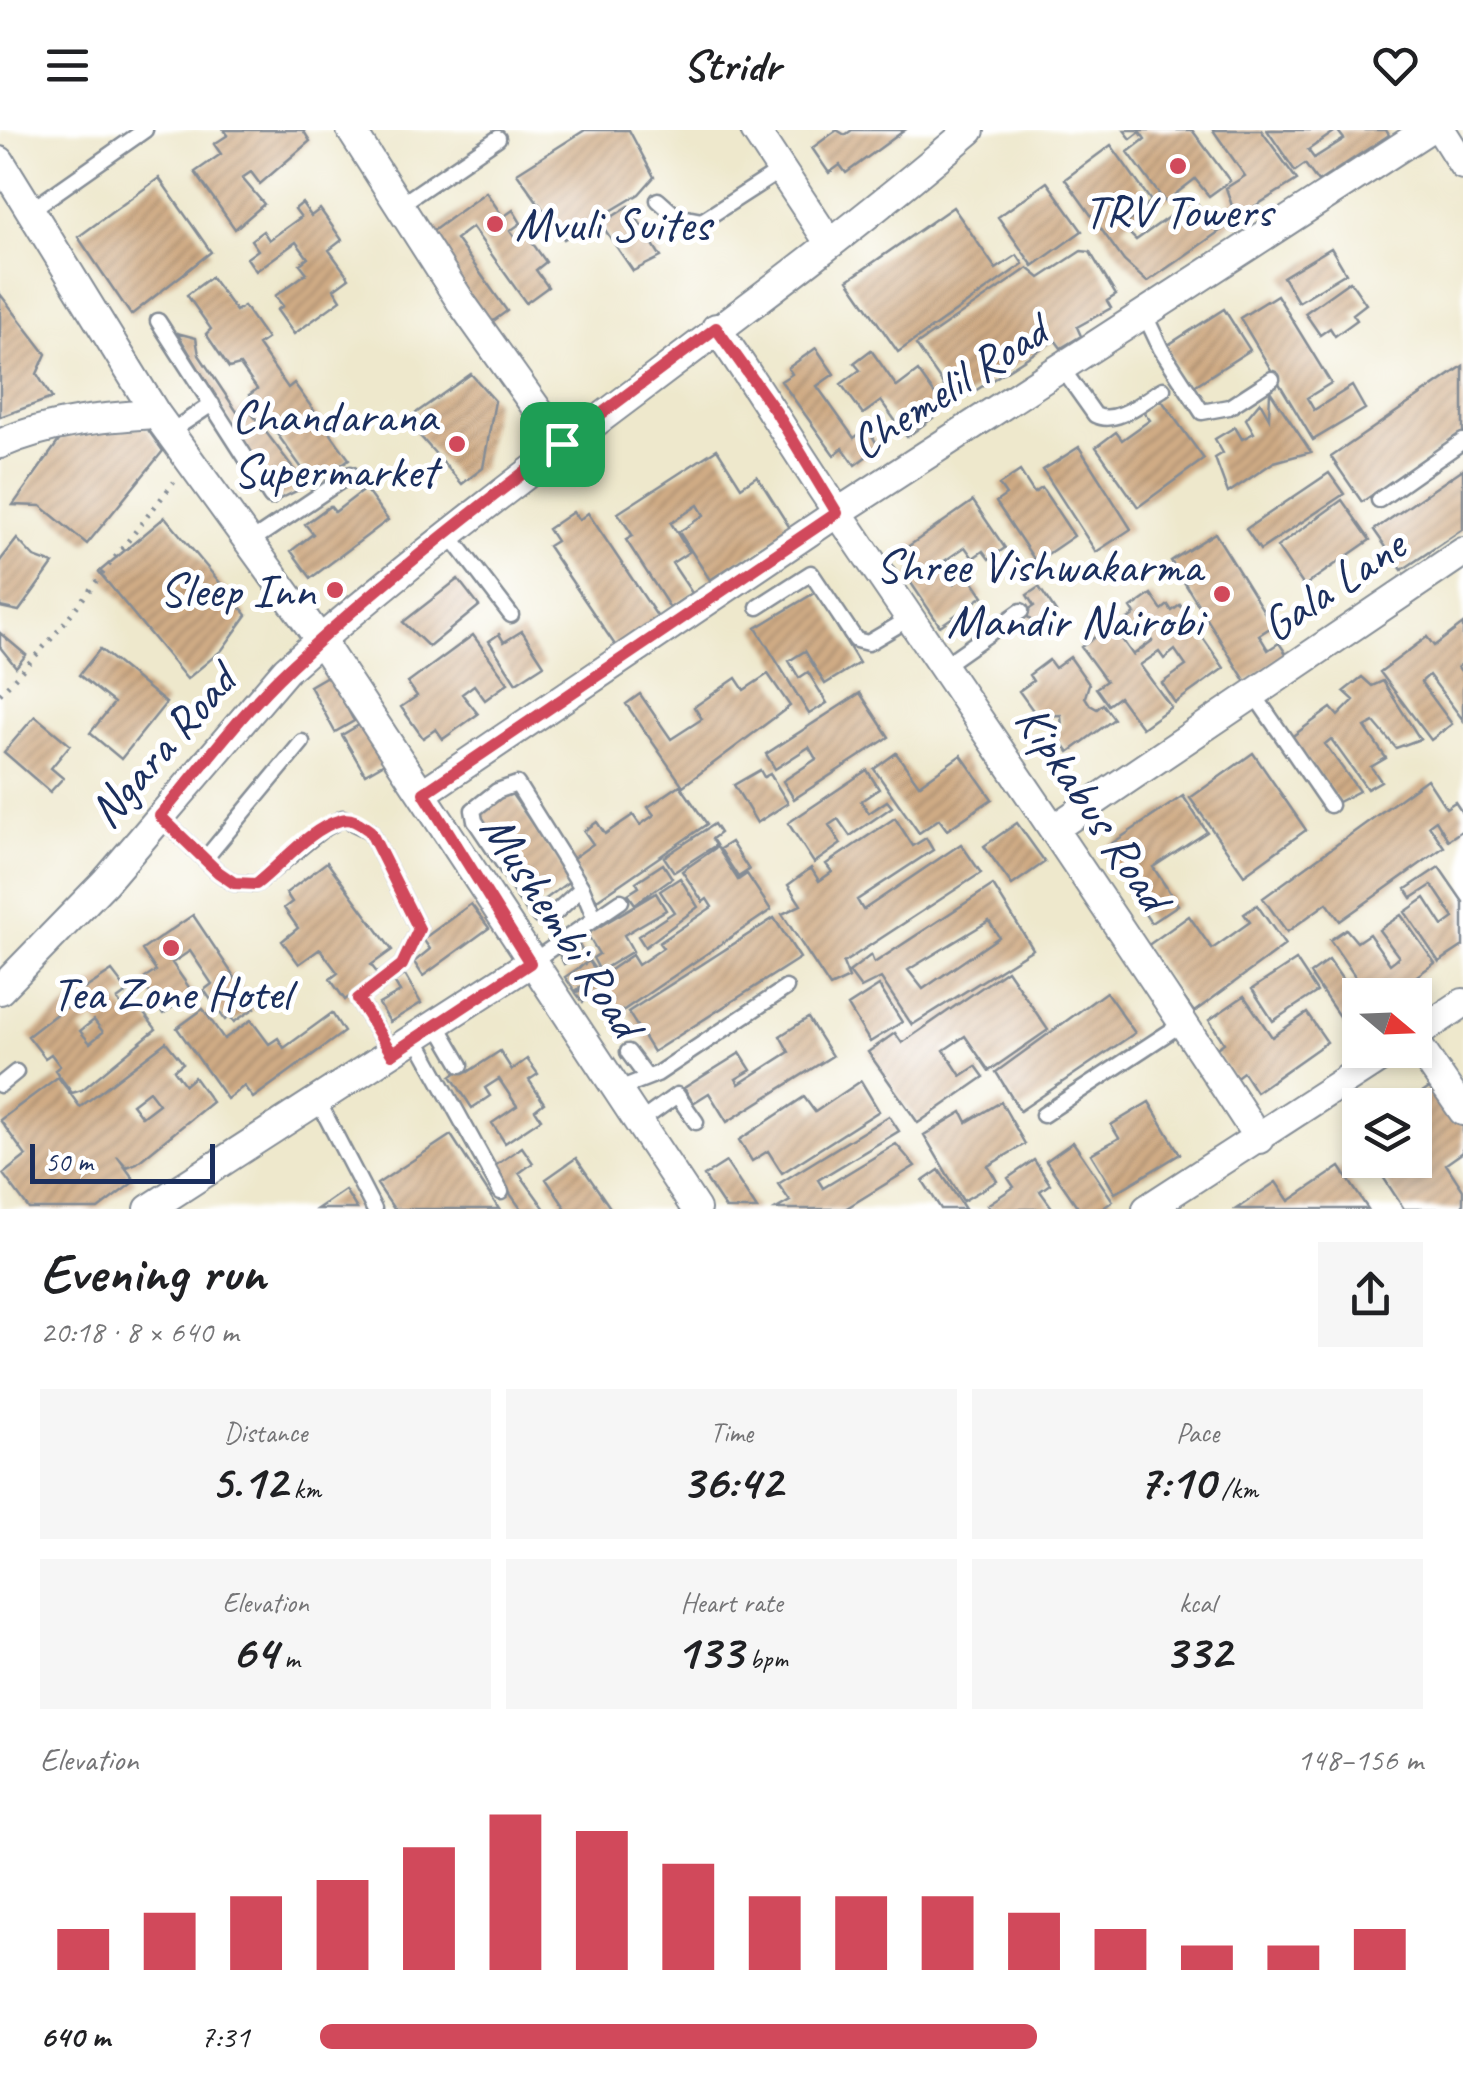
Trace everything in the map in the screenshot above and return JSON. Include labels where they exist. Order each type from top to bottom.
[{"type":"street","points":[[351,130],[484,337],[562,444]]},
{"type":"street","points":[[755,130],[830,244]]},
{"type":"street","name":"Ngara Road","points":[[0,990],[105,882],[286,670],[448,533],[830,244],[970,130]]},
{"type":"street","name":"Chemelil Road","points":[[424,793],[837,513],[1427,130]]},
{"type":"street","points":[[1440,130],[1463,165]]},
{"type":"street","name":"Mushembi Road","points":[[0,161],[163,423],[320,640],[424,793],[530,963],[696,1209]]},
{"type":"street","name":"Kipkabus Road","points":[[716,328],[776,412],[837,513],[1056,828],[1259,1139]]},
{"type":"street","points":[[0,444],[87,420],[163,423]]},
{"type":"street","name":"Gala Lane","points":[[1056,828],[1253,693],[1460,559]]},
{"type":"street","points":[[149,1209],[530,963]]},
{"type":"street","points":[[1432,1026],[1463,1003]]},
{"type":"street","points":[[1432,1064],[1463,1111]]},
{"type":"street","points":[[1146,1209],[1365,1068]]},
{"type":"lane","points":[[30,210],[145,130]]},
{"type":"lane","points":[[400,205],[498,138]]},
{"type":"lane","points":[[658,200],[676,216],[702,221],[781,170]]},
{"type":"lane","points":[[1144,313],[1161,349],[1202,412],[1229,407],[1272,378]]},
{"type":"lane","points":[[158,321],[271,497]]},
{"type":"lane","points":[[1061,367],[1094,415],[1103,419],[1113,419],[1163,389]]},
{"type":"lane","points":[[163,423],[212,404]]},
{"type":"lane","points":[[1378,500],[1463,441]]},
{"type":"lane","points":[[250,542],[351,474]]},
{"type":"lane","points":[[448,533],[511,615]]},
{"type":"lane","points":[[758,607],[811,574],[856,640],[868,644],[910,618]]},
{"type":"lane","points":[[943,666],[1021,611]]},
{"type":"lane","points":[[1253,693],[1330,805]]},
{"type":"lane","points":[[205,859],[302,742]]},
{"type":"lane","points":[[582,888],[556,912],[539,916],[475,820],[473,810],[497,791],[517,784],[582,888],[595,919]]},
{"type":"lane","points":[[160,816],[234,883],[256,884],[322,830],[343,818],[370,831],[419,929],[402,965],[358,999],[392,1054]]},
{"type":"lane","points":[[530,963],[621,902]]},
{"type":"lane","points":[[616,1090],[645,1075],[657,1074],[786,988]]},
{"type":"lane","points":[[1043,1115],[1184,1023]]},
{"type":"lane","points":[[427,1031],[461,1065]]},
{"type":"lane","points":[[427,1031],[501,1192]]},
{"type":"lane","points":[[628,1052],[645,1075]]},
{"type":"lane","points":[[0,1085],[16,1072]]},
{"type":"lane","points":[[638,1123],[677,1096],[696,1122]]},
{"type":"lane","points":[[318,1101],[374,1209]]},
{"type":"path","points":[[0,694],[53,636],[192,460]]},
{"type":"building","points":[[224,130],[303,130],[310,141],[260,184],[251,172],[242,178],[264,204],[235,229],[195,172],[221,154],[214,144],[228,135]]},
{"type":"building","points":[[585,130],[629,130],[654,177],[639,194],[564,239],[517,173]]},
{"type":"building","points":[[837,130],[845,135],[852,130],[905,130],[846,173],[840,165],[829,173],[812,148]]},
{"type":"building","name":"TRV Towers","points":[[1124,130],[1192,130],[1230,181],[1209,196],[1195,179],[1165,202],[1128,152],[1145,139],[1140,132],[1131,139]]},
{"type":"building","points":[[1213,130],[1261,130],[1297,180],[1236,218],[1226,188],[1245,176]]},
{"type":"building","points":[[1267,130],[1337,130],[1386,130],[1389,135],[1318,182],[1305,164],[1295,171]],"holes":[[[1337,130],[1344,139],[1314,158],[1308,150]]]},
{"type":"building","points":[[1111,145],[1151,201],[1123,227],[1136,240],[1194,199],[1205,214],[1214,208],[1221,219],[1228,214],[1233,222],[1147,282],[1124,261],[1065,179]]},
{"type":"building","points":[[159,178],[211,252],[131,315],[78,237]]},
{"type":"building","points":[[1047,182],[1082,231],[1033,266],[998,217]]},
{"type":"building","points":[[486,192],[503,217],[513,210],[521,223],[510,231],[517,241],[526,234],[546,262],[536,270],[548,287],[526,303],[472,227],[456,239],[507,311],[485,327],[422,239]]},
{"type":"building","points":[[302,203],[311,216],[320,209],[342,240],[329,250],[349,278],[334,289],[341,300],[294,334],[277,310],[283,306],[275,296],[307,273],[300,264],[308,258],[296,242],[256,271],[247,258],[258,250],[251,240],[263,231],[269,240],[301,217],[295,209]]},
{"type":"building","points":[[629,206],[661,257],[633,271],[601,224]]},
{"type":"building","points":[[953,207],[996,269],[1017,255],[1023,264],[898,352],[848,280]]},
{"type":"building","points":[[1331,248],[1346,273],[1298,302],[1283,277]]},
{"type":"building","points":[[1081,251],[1090,252],[1116,295],[1107,301],[1111,308],[1077,327],[1081,336],[1061,348],[1055,340],[956,403],[916,345],[1028,268],[1040,278]]},
{"type":"building","points":[[211,277],[236,311],[244,306],[267,339],[258,345],[288,388],[294,383],[349,459],[314,485],[249,395],[257,389],[240,365],[229,368],[206,334],[211,329],[187,295]]},
{"type":"building","points":[[1350,281],[1366,304],[1353,314],[1357,320],[1335,336],[1330,328],[1320,335],[1305,313]]},
{"type":"building","points":[[0,294],[46,354],[37,374],[52,398],[0,417]]},
{"type":"building","points":[[1277,295],[1331,383],[1307,398],[1314,410],[1352,386],[1365,409],[1313,440],[1240,318]]},
{"type":"building","points":[[1224,309],[1250,350],[1191,388],[1165,347]]},
{"type":"building","points":[[177,333],[196,338],[199,355],[237,412],[246,406],[307,486],[278,500]]},
{"type":"building","points":[[816,348],[834,374],[817,386],[854,438],[867,428],[879,447],[855,465],[843,448],[834,455],[781,381],[792,374],[788,368]]},
{"type":"building","points":[[871,350],[897,387],[918,371],[945,409],[907,437],[881,401],[863,414],[841,384],[860,370],[854,363]]},
{"type":"building","points":[[1463,366],[1463,433],[1362,502],[1331,457]]},
{"type":"building","name":"Chandarana Supermarket","points":[[471,374],[495,401],[483,468],[462,484],[406,420]]},
{"type":"building","points":[[1270,391],[1311,452],[1274,462],[1228,493],[1215,458],[1223,453],[1215,439],[1235,427],[1242,439],[1254,433],[1246,419],[1260,402],[1269,418]]},
{"type":"building","points":[[1160,398],[1204,459],[1138,507],[1096,447],[1116,432],[1122,440],[1150,420],[1143,411]]},
{"type":"building","points":[[146,427],[163,451],[87,544],[41,506],[13,505],[61,438]]},
{"type":"building","points":[[1079,447],[1131,529],[1096,552],[1043,470]]},
{"type":"building","points":[[717,449],[741,487],[757,476],[790,528],[710,580],[679,532],[704,515],[698,505],[671,523],[689,552],[672,563],[692,593],[670,608],[626,540],[633,536],[618,513]]},
{"type":"building","points":[[1463,469],[1463,529],[1402,570],[1374,530]]},
{"type":"building","points":[[1020,471],[1034,493],[1042,488],[1074,536],[1036,562],[996,502],[1006,495],[999,485]]},
{"type":"building","points":[[1329,473],[1344,494],[1260,550],[1246,529]]},
{"type":"building","points":[[365,489],[388,520],[311,578],[291,551],[313,534],[305,524],[330,506],[335,512]]},
{"type":"building","points":[[1342,500],[1370,540],[1304,586],[1277,547]]},
{"type":"building","points":[[973,501],[1005,548],[989,559],[983,551],[973,558],[965,547],[940,564],[953,584],[968,574],[983,596],[940,626],[907,577],[916,570],[903,550]]},
{"type":"building","points":[[573,512],[579,520],[588,513],[659,619],[617,648],[548,546],[556,541],[548,529]]},
{"type":"building","points":[[165,517],[247,615],[222,650],[187,679],[99,572]]},
{"type":"building","name":"Shree Vishwakarma Mandir Nairobi","points":[[1215,533],[1273,626],[1259,635],[1268,650],[1279,643],[1287,655],[1246,682],[1171,561]]},
{"type":"building","points":[[17,539],[34,557],[53,564],[19,611],[0,607],[0,561]]},
{"type":"building","points":[[458,579],[479,606],[429,647],[403,622]]},
{"type":"building","points":[[1039,587],[1056,612],[1034,626],[1025,612],[1034,606],[1027,595]]},
{"type":"building","points":[[816,592],[859,663],[825,684],[805,651],[789,661],[799,678],[808,672],[827,703],[809,714],[756,628]]},
{"type":"building","points":[[1151,594],[1162,610],[1168,605],[1172,611],[1180,605],[1224,668],[1175,703],[1162,683],[1186,666],[1175,650],[1164,659],[1159,652],[1140,665],[1171,707],[1142,728],[1119,697],[1108,705],[1096,688],[1106,681],[1081,647],[1112,625],[1133,655],[1152,641],[1142,626],[1126,637],[1118,626],[1135,614],[1131,608]]},
{"type":"building","points":[[1463,624],[1463,663],[1458,667],[1463,674],[1463,720],[1429,675],[1421,682],[1452,724],[1431,740],[1380,672],[1427,637],[1434,646]]},
{"type":"building","points":[[522,631],[544,665],[516,683],[489,641],[499,634],[504,642]]},
{"type":"building","points":[[0,633],[26,655],[16,667],[0,647]]},
{"type":"building","points":[[473,635],[508,683],[485,700],[474,685],[462,694],[478,714],[443,739],[436,729],[423,738],[401,707],[417,696],[408,683]]},
{"type":"building","points":[[100,649],[166,703],[121,759],[90,733],[114,703],[79,675]]},
{"type":"building","points":[[1070,657],[1089,684],[1085,697],[1090,705],[1097,709],[1103,704],[1114,719],[1069,752],[1055,733],[1062,728],[1061,715],[1037,716],[1019,691],[1033,681],[1029,675],[1049,660],[1055,668]]},
{"type":"building","points":[[768,674],[790,706],[683,786],[626,704],[640,694],[671,739],[702,719],[694,707],[736,678],[744,690]]},
{"type":"building","points":[[329,675],[354,721],[335,732],[310,686]]},
{"type":"building","points":[[1362,677],[1372,686],[1383,681],[1420,739],[1396,748],[1374,722],[1365,727],[1386,758],[1371,767],[1381,781],[1367,789],[1331,739],[1325,744],[1359,791],[1338,802],[1290,738],[1331,708],[1338,716],[1354,700],[1344,691]]},
{"type":"building","points":[[860,693],[889,737],[794,799],[783,781],[816,759],[809,747],[775,769],[766,754]]},
{"type":"building","points":[[35,716],[70,745],[51,768],[63,778],[50,792],[4,752]]},
{"type":"building","points":[[364,722],[386,762],[365,774],[342,735]]},
{"type":"building","points":[[896,753],[919,785],[961,755],[992,799],[947,830],[939,819],[919,833],[874,769]]},
{"type":"building","points":[[1253,753],[1306,830],[1244,875],[1190,798]]},
{"type":"building","points":[[760,770],[764,777],[770,774],[788,803],[757,823],[734,785]]},
{"type":"building","points":[[867,770],[879,789],[861,801],[869,813],[887,801],[892,807],[850,836],[838,819],[829,825],[841,844],[814,863],[788,823]]},
{"type":"building","points":[[1427,779],[1446,808],[1455,802],[1463,814],[1463,830],[1448,840],[1436,820],[1429,825],[1444,847],[1340,921],[1327,903],[1287,932],[1263,898]]},
{"type":"building","points":[[680,785],[707,824],[597,900],[569,861],[593,844],[584,831],[597,822],[605,834],[633,815],[640,825],[654,815],[648,807]]},
{"type":"building","points":[[509,790],[571,880],[539,904],[476,813]]},
{"type":"building","points":[[1183,796],[1207,832],[1153,867],[1178,905],[1151,923],[1102,850]]},
{"type":"building","points":[[895,818],[913,846],[926,838],[933,850],[857,900],[863,910],[961,844],[981,873],[843,963],[849,978],[830,987],[782,914],[801,905],[788,885],[811,868],[819,881],[832,872],[826,864]]},
{"type":"building","points":[[1017,823],[1045,862],[1012,885],[984,846]]},
{"type":"building","points":[[714,824],[720,833],[712,839],[716,845],[674,872],[664,857]]},
{"type":"building","points":[[731,842],[749,870],[738,877],[720,849]]},
{"type":"building","points":[[717,847],[738,880],[747,874],[771,910],[615,1016],[599,991],[583,1002],[576,993],[632,955],[638,965],[663,948],[659,943],[712,907],[707,899],[703,902],[682,871]]},
{"type":"building","points":[[327,862],[392,950],[371,965],[379,975],[345,1000],[330,979],[338,973],[320,949],[299,964],[282,941],[298,928],[284,908],[292,902],[286,893]]},
{"type":"building","points":[[663,864],[672,878],[635,904],[628,894],[639,887],[636,882]]},
{"type":"building","points":[[1439,867],[1463,902],[1463,946],[1439,962],[1405,912],[1425,898],[1443,926],[1454,918],[1432,885],[1412,898],[1406,889]]},
{"type":"building","points":[[680,878],[698,907],[645,947],[638,936],[674,912],[660,891]]},
{"type":"building","points":[[993,885],[1033,949],[912,1025],[881,978],[861,988],[849,972],[871,955],[874,963]],"holes":[[[989,921],[999,937],[923,989],[908,970]]]},
{"type":"building","points":[[656,893],[666,910],[624,935],[633,951],[600,971],[593,958],[599,954],[587,934]]},
{"type":"building","points":[[471,904],[489,928],[423,976],[414,962],[430,949],[423,939]]},
{"type":"building","points":[[1257,905],[1285,945],[1194,1012],[1147,946],[1189,916],[1212,949],[1250,922],[1244,914]]},
{"type":"building","points":[[193,915],[255,1008],[234,1022],[230,1016],[225,1020],[204,990],[212,984],[190,951],[172,963],[193,993],[163,1014],[146,987],[149,984],[145,978],[156,971],[142,950]]},
{"type":"building","points":[[1401,915],[1435,963],[1414,978],[1356,978],[1330,940],[1346,929],[1357,942],[1369,934],[1390,964],[1399,957],[1379,930]]},
{"type":"building","points":[[774,918],[800,958],[653,1052],[628,1012]]},
{"type":"building","points":[[577,941],[584,954],[564,964],[558,952]]},
{"type":"building","points":[[1296,960],[1317,992],[1273,1021],[1252,989]]},
{"type":"building","points":[[1329,960],[1342,979],[1342,1021],[1310,974]]},
{"type":"building","points":[[589,961],[599,975],[575,991],[565,977]]},
{"type":"building","points":[[1007,970],[1048,1030],[989,1071],[965,1036],[944,1050],[961,1076],[976,1066],[984,1077],[918,1123],[868,1052],[895,1033],[902,1043]]},
{"type":"building","points":[[112,971],[128,992],[117,1000],[128,1014],[138,1006],[156,1029],[82,1090],[72,1093],[55,1070],[60,1066],[51,1054],[45,1058],[28,1036],[77,998],[75,995]],"holes":[[[94,1020],[103,1032],[90,1043],[80,1031]]]},
{"type":"building","points":[[405,975],[421,1003],[390,1022],[379,1004],[400,992],[394,982]]},
{"type":"building","points":[[879,986],[902,1022],[870,1042],[848,1006]]},
{"type":"building","points":[[1106,992],[1135,1033],[1020,1111],[996,1072]]},
{"type":"building","points":[[1244,996],[1272,1037],[1307,1013],[1327,1042],[1256,1092],[1243,1072],[1234,1079],[1214,1050],[1224,1043],[1209,1020]]},
{"type":"building","points":[[203,1009],[224,1039],[251,1020],[269,1044],[278,1038],[284,1048],[332,1013],[344,1032],[253,1098],[244,1086],[227,1099],[177,1028]]},
{"type":"building","points":[[808,1018],[832,1056],[727,1122],[709,1093],[693,1103],[684,1088],[740,1053],[751,1070],[736,1079],[739,1084],[789,1052],[780,1036]]},
{"type":"building","points":[[166,1042],[183,1063],[174,1070],[185,1085],[194,1077],[212,1102],[137,1163],[127,1167],[117,1156],[135,1181],[98,1209],[29,1209],[3,1174],[26,1156],[0,1120],[58,1077],[80,1107]],"holes":[[[149,1091],[159,1104],[142,1117],[132,1104]]]},
{"type":"building","points":[[500,1051],[512,1070],[527,1059],[538,1074],[529,1080],[544,1103],[535,1110],[541,1119],[505,1143],[492,1123],[517,1106],[499,1079],[485,1088],[490,1096],[472,1108],[451,1076],[464,1067],[468,1072]]},
{"type":"building","points":[[861,1081],[879,1111],[782,1173],[768,1151],[752,1161],[739,1140],[804,1097],[815,1112]]},
{"type":"building","points":[[1440,1081],[1463,1117],[1463,1152],[1446,1164],[1463,1190],[1463,1209],[1404,1209],[1384,1178],[1432,1178],[1430,1088]]},
{"type":"building","points":[[1001,1102],[1025,1144],[988,1166],[997,1181],[963,1201],[924,1135],[962,1112],[967,1122]]},
{"type":"building","points":[[1149,1102],[1180,1154],[1115,1193],[1091,1154],[1119,1138],[1111,1125]]},
{"type":"building","points":[[889,1116],[899,1131],[818,1180],[823,1188],[896,1144],[915,1166],[845,1209],[776,1209],[790,1201],[778,1184]]},
{"type":"building","points":[[451,1135],[499,1209],[394,1209],[377,1184]]},
{"type":"building","points":[[1073,1142],[1113,1201],[1102,1209],[1079,1209],[1046,1161]]},
{"type":"building","points":[[522,1147],[533,1163],[519,1173],[545,1209],[521,1209],[492,1168]]},
{"type":"building","points":[[576,1158],[611,1209],[566,1209],[546,1179]]},
{"type":"building","points":[[1034,1160],[1050,1184],[1040,1191],[1053,1209],[990,1209],[987,1205],[1014,1187],[1008,1178]]},
{"type":"building","points":[[726,1162],[757,1209],[726,1209],[704,1176]]},
{"type":"building","points":[[1340,1167],[1342,1178],[1347,1178],[1368,1209],[1236,1209],[1276,1182],[1289,1201]]},
{"type":"building","points":[[939,1170],[965,1209],[941,1209],[923,1181]]},
{"type":"building","points":[[345,1190],[357,1209],[317,1209]]},
{"type":"place","name":"TRV Towers","points":[[1178,166]]},
{"type":"place","name":"Mvuli Suites","points":[[495,224]]},
{"type":"place","name":"Chandarana Supermarket","points":[[457,444]]},
{"type":"place","name":"Sleep Inn","points":[[335,590]]},
{"type":"place","name":"Shree Vishwakarma Mandir Nairobi","points":[[1222,594]]},
{"type":"place","name":"Tea Zone Hotel","points":[[171,948]]},
{"type":"route","points":[[716,328],[776,412],[837,513],[527,719],[424,793],[530,963],[392,1054],[358,999],[402,965],[419,929],[370,831],[343,818],[322,830],[256,884],[234,883],[160,816],[286,670],[399,572],[562,444],[716,328]]}]
